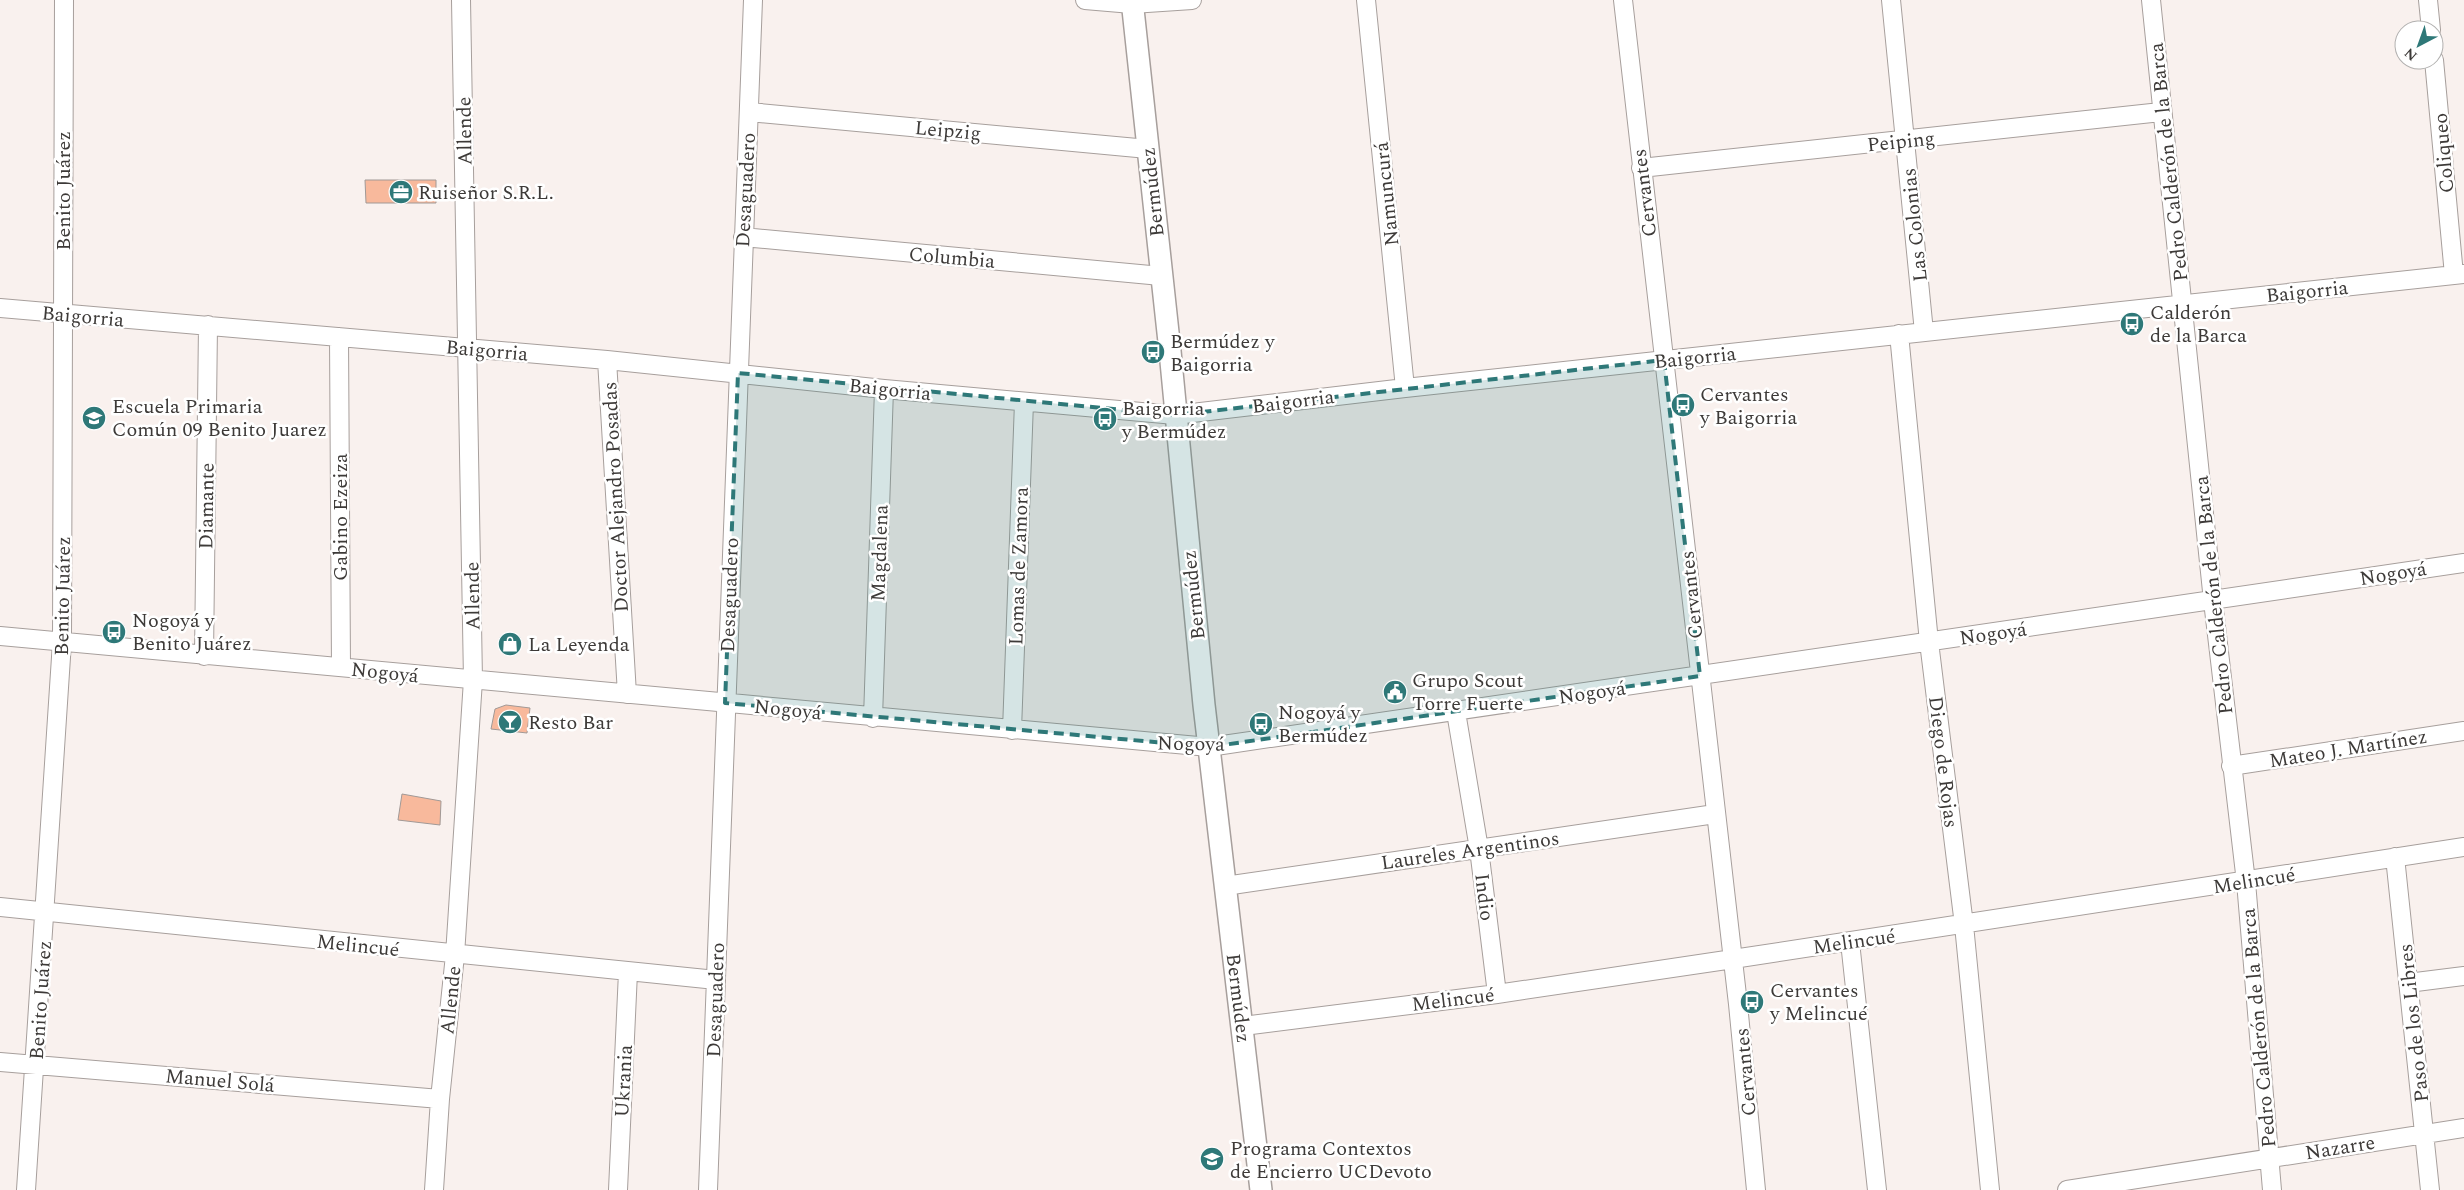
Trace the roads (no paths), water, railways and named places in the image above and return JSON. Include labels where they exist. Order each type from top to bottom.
[{"type":"street","name":"Benito Juárez","points":[[26,1190],[46,911],[62,642],[64,0]]},
{"type":"street","name":"Allende","points":[[434,1190],[440,1099],[455,955],[473,680],[469,348],[461,0]]},
{"type":"street","name":"Desaguadero","points":[[708,1190],[753,0]]},
{"type":"street","points":[[1085,0],[1132,2],[1192,0]]},
{"type":"street","name":"Namuncurá","points":[[1366,0],[1405,388]]},
{"type":"street","name":"Cervantes","points":[[1623,0],[1733,959],[1756,1190]]},
{"type":"street","name":"Las Colonias","points":[[1891,0],[1924,332]]},
{"type":"street","name":"Pedro Calderón de la Barca","points":[[2151,0],[2161,112],[2231,766],[2246,882],[2272,1190]]},
{"type":"street","points":[[2428,0],[2430,20]]},
{"type":"street","name":"Bermúdez","points":[[1132,2],[1209,747],[1262,1190]]},
{"type":"street","name":"Coliqueo","points":[[2435,70],[2459,274]]},
{"type":"street","name":"Leipzig","points":[[749,112],[1148,149]]},
{"type":"street","name":"Peiping","points":[[1641,168],[2161,112]]},
{"type":"street","name":"Columbia","points":[[743,237],[1161,276]]},
{"type":"street","name":"Baigorria","points":[[0,308],[62,315],[208,325],[607,360],[884,389],[1175,415],[1405,388],[2459,274]]},
{"type":"street","name":"Diamante","points":[[204,656],[208,325]]},
{"type":"street","name":"Diego de Rojas","points":[[1899,334],[1929,642],[1964,925],[1990,1190]]},
{"type":"street","name":"Gabino Ezeiza","points":[[339,337],[341,667]]},
{"type":"street","name":"Doctor Alejandro Posadas","points":[[607,360],[627,694]]},
{"type":"street","name":"Magdalena","points":[[873,718],[884,389]]},
{"type":"street","name":"Lomas de Zamora","points":[[1012,730],[1024,402]]},
{"type":"street","name":"Nogoyá","points":[[0,636],[873,718],[1209,747],[2464,563]]},
{"type":"street","name":"Indio","points":[[1456,712],[1479,849],[1497,994]]},
{"type":"street","name":"Mateo J. Martínez","points":[[2231,766],[2464,731]]},
{"type":"street","name":"Laureles Argentinos","points":[[1225,886],[1716,814]]},
{"type":"street","name":"Melincué","points":[[1243,1026],[1497,994],[1964,925],[2464,847]]},
{"type":"street","name":"Paso de los Libres","points":[[2395,857],[2430,1190]]},
{"type":"street","name":"Melincué","points":[[0,907],[455,955],[716,980]]},
{"type":"street","points":[[1850,942],[1877,1190]]},
{"type":"street","name":"Ukrania","points":[[618,1190],[628,972]]},
{"type":"street","points":[[2408,983],[2464,976]]},
{"type":"street","name":"Manuel Solá","points":[[0,1062],[440,1099]]},
{"type":"street","name":"Nazarre","points":[[2067,1190],[2464,1128]]},
{"type":"place","name":"Ruiseñor S.R.L.","points":[[401,192]]},
{"type":"place","name":"Calderón de la Barca","points":[[2132,324]]},
{"type":"place","name":"Bermúdez y Baigorria","points":[[1153,352]]},
{"type":"place","name":"Cervantes y Baigorria","points":[[1683,405]]},
{"type":"place","name":"Escuela Primaria Común 09 Benito Juarez","points":[[94,418]]},
{"type":"place","name":"Baigorria y Bermúdez","points":[[1105,419]]},
{"type":"place","name":"Nogoyá y Benito Juárez","points":[[114,632]]},
{"type":"place","name":"La Leyenda","points":[[510,644]]},
{"type":"place","name":"Grupo Scout Torre Fuerte","points":[[1395,692]]},
{"type":"place","name":"Resto Bar","points":[[510,722]]},
{"type":"place","name":"Nogoyá y Bermúdez","points":[[1261,724]]},
{"type":"place","name":"Cervantes y Melincué","points":[[1752,1002]]},
{"type":"place","name":"Programa Contextos de Encierro UCDevoto","points":[[1212,1159]]}]
